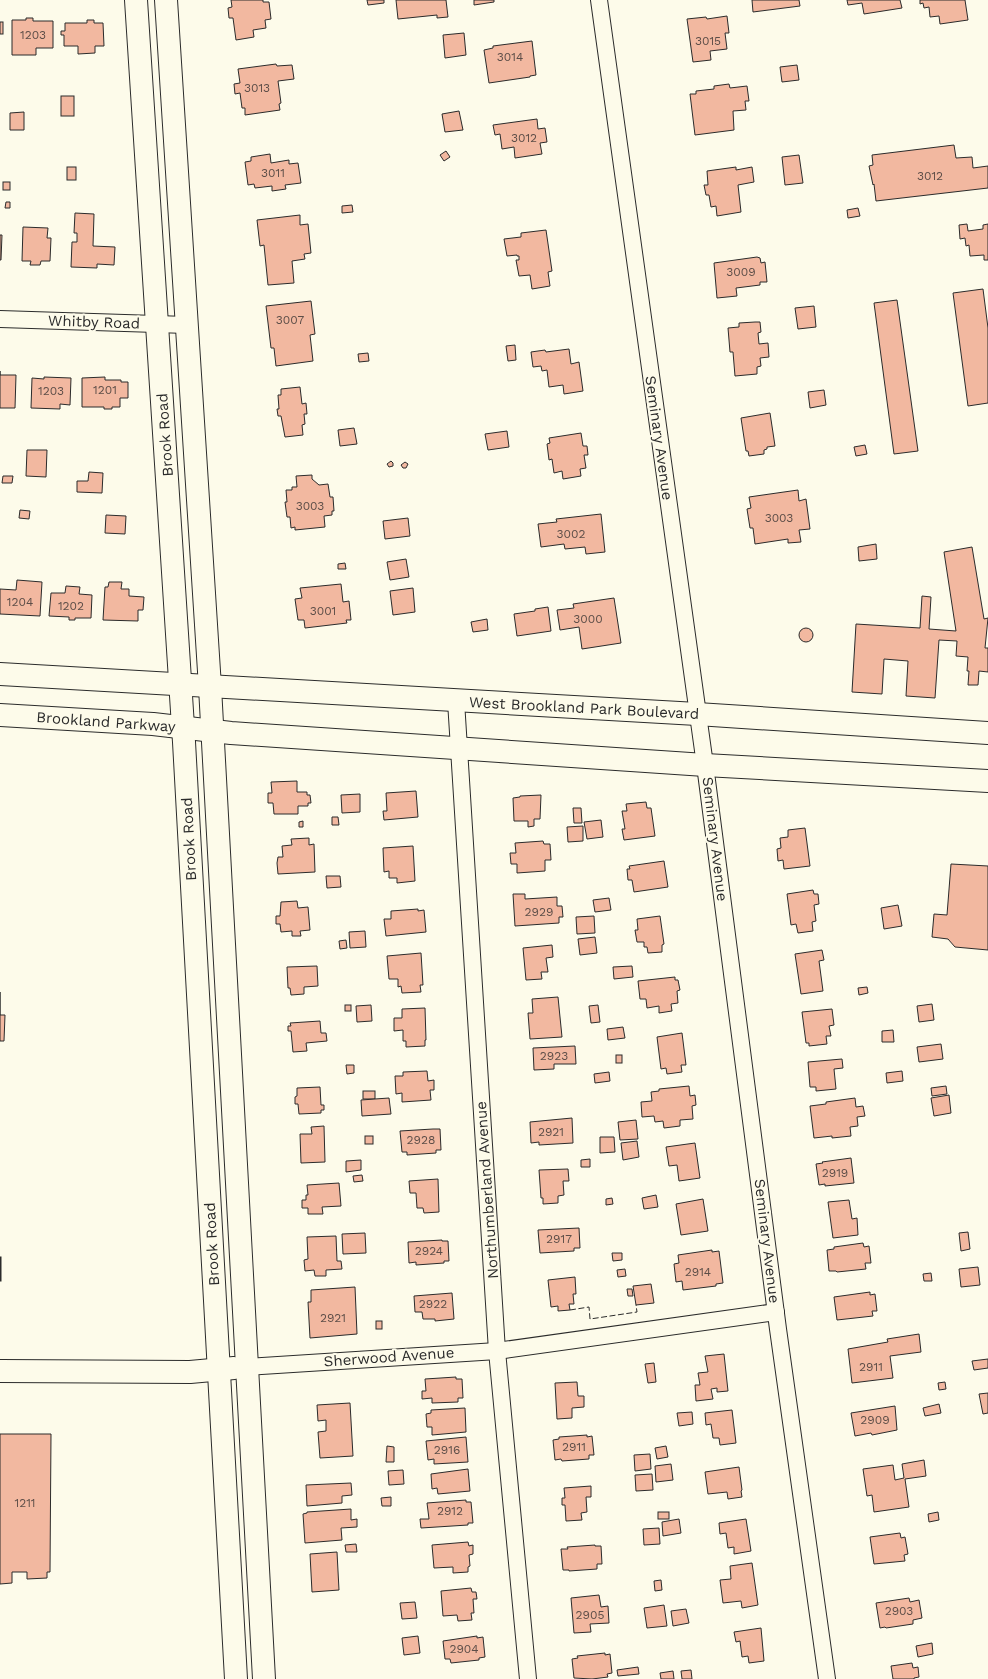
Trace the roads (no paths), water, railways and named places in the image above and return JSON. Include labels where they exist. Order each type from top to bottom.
[{"type":"main road","name":"Brook Road","points":[[136,0],[183,727],[236,1679]]},
{"type":"main road","name":"Brook Road","points":[[166,0],[213,731],[264,1679]]},
{"type":"main road","points":[[0,674],[180,685]]},
{"type":"main road","name":"West Brookland Park Boulevard","points":[[180,685],[697,714],[988,733]]},
{"type":"main road","name":"Brookland Parkway","points":[[0,715],[153,724],[213,731]]},
{"type":"main road","points":[[213,731],[705,765],[988,781]]},
{"type":"main road","name":"Sherwood Avenue","points":[[0,1371],[190,1372],[247,1367]]},
{"type":"street","name":"Seminary Avenue","points":[[599,0],[705,765],[776,1312],[827,1679]]},
{"type":"street","name":"Whitby Road","points":[[0,319],[187,325]]},
{"type":"street","name":"Northumberland Avenue","points":[[456,701],[497,1351],[528,1679]]},
{"type":"street","name":"Sherwood Avenue","points":[[247,1367],[497,1351],[776,1312]]}]
